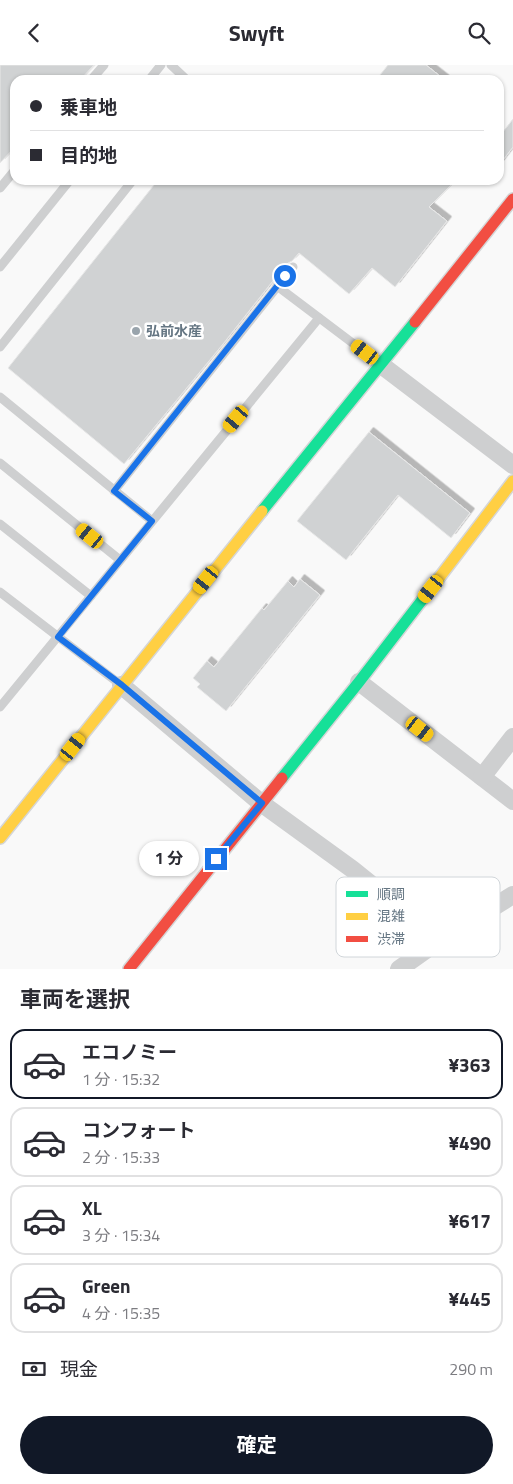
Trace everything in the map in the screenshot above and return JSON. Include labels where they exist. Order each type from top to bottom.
[{"type":"street","points":[[0,838],[513,199]]},
{"type":"street","points":[[380,363],[513,465]]},
{"type":"street","points":[[129,969],[359,682],[513,481]]},
{"type":"street","points":[[359,682],[513,801]]},
{"type":"street","points":[[122,685],[262,803],[362,877]]},
{"type":"street","points":[[482,777],[513,737]]},
{"type":"street","points":[[500,903],[513,895]]},
{"type":"street","points":[[399,969],[416,957]]},
{"type":"lane","points":[[96,75],[104,65]]},
{"type":"lane","points":[[153,75],[161,65]]},
{"type":"lane","points":[[172,65],[182,75]]},
{"type":"lane","points":[[0,187],[10,176]]},
{"type":"lane","points":[[0,267],[66,185]]},
{"type":"lane","points":[[0,347],[129,185]]},
{"type":"lane","points":[[114,491],[293,267]]},
{"type":"lane","points":[[277,286],[380,363]]},
{"type":"lane","points":[[0,707],[319,318]]},
{"type":"lane","points":[[0,397],[152,521]]},
{"type":"lane","points":[[0,463],[120,560]]},
{"type":"lane","points":[[0,524],[91,596]]},
{"type":"lane","points":[[0,592],[122,685]]},
{"type":"building","points":[[0,65],[94,65],[85,75],[10,75],[10,152],[0,163]]},
{"type":"building","points":[[388,65],[426,65],[439,75],[380,75]]},
{"type":"building","points":[[513,119],[513,147],[504,159],[504,131]]},
{"type":"building","name":"弘前水産","points":[[154,185],[451,185],[429,207],[447,221],[395,287],[372,268],[349,294],[299,253],[272,282],[124,464],[8,368]]},
{"type":"building","points":[[369,432],[470,513],[451,538],[398,495],[346,560],[297,521]]},
{"type":"building","points":[[300,579],[320,595],[226,711],[197,687],[200,684],[193,678],[207,661],[214,667],[262,608],[264,610],[288,581],[294,587]]},
{"type":"traffic: fast","points":[[262,511],[415,322]]},
{"type":"traffic: fast","points":[[282,778],[439,578]]},
{"type":"traffic: slow","points":[[439,578],[513,481]]},
{"type":"traffic: slow","points":[[0,838],[262,511]]},
{"type":"traffic: jam","points":[[415,322],[513,199]]},
{"type":"traffic: jam","points":[[129,969],[282,778]]},
{"type":"place","name":"弘前水産","points":[[136,331]]},
{"type":"route","points":[[216,859],[262,803],[122,685],[58,637],[152,521],[114,491],[285,276]]}]
